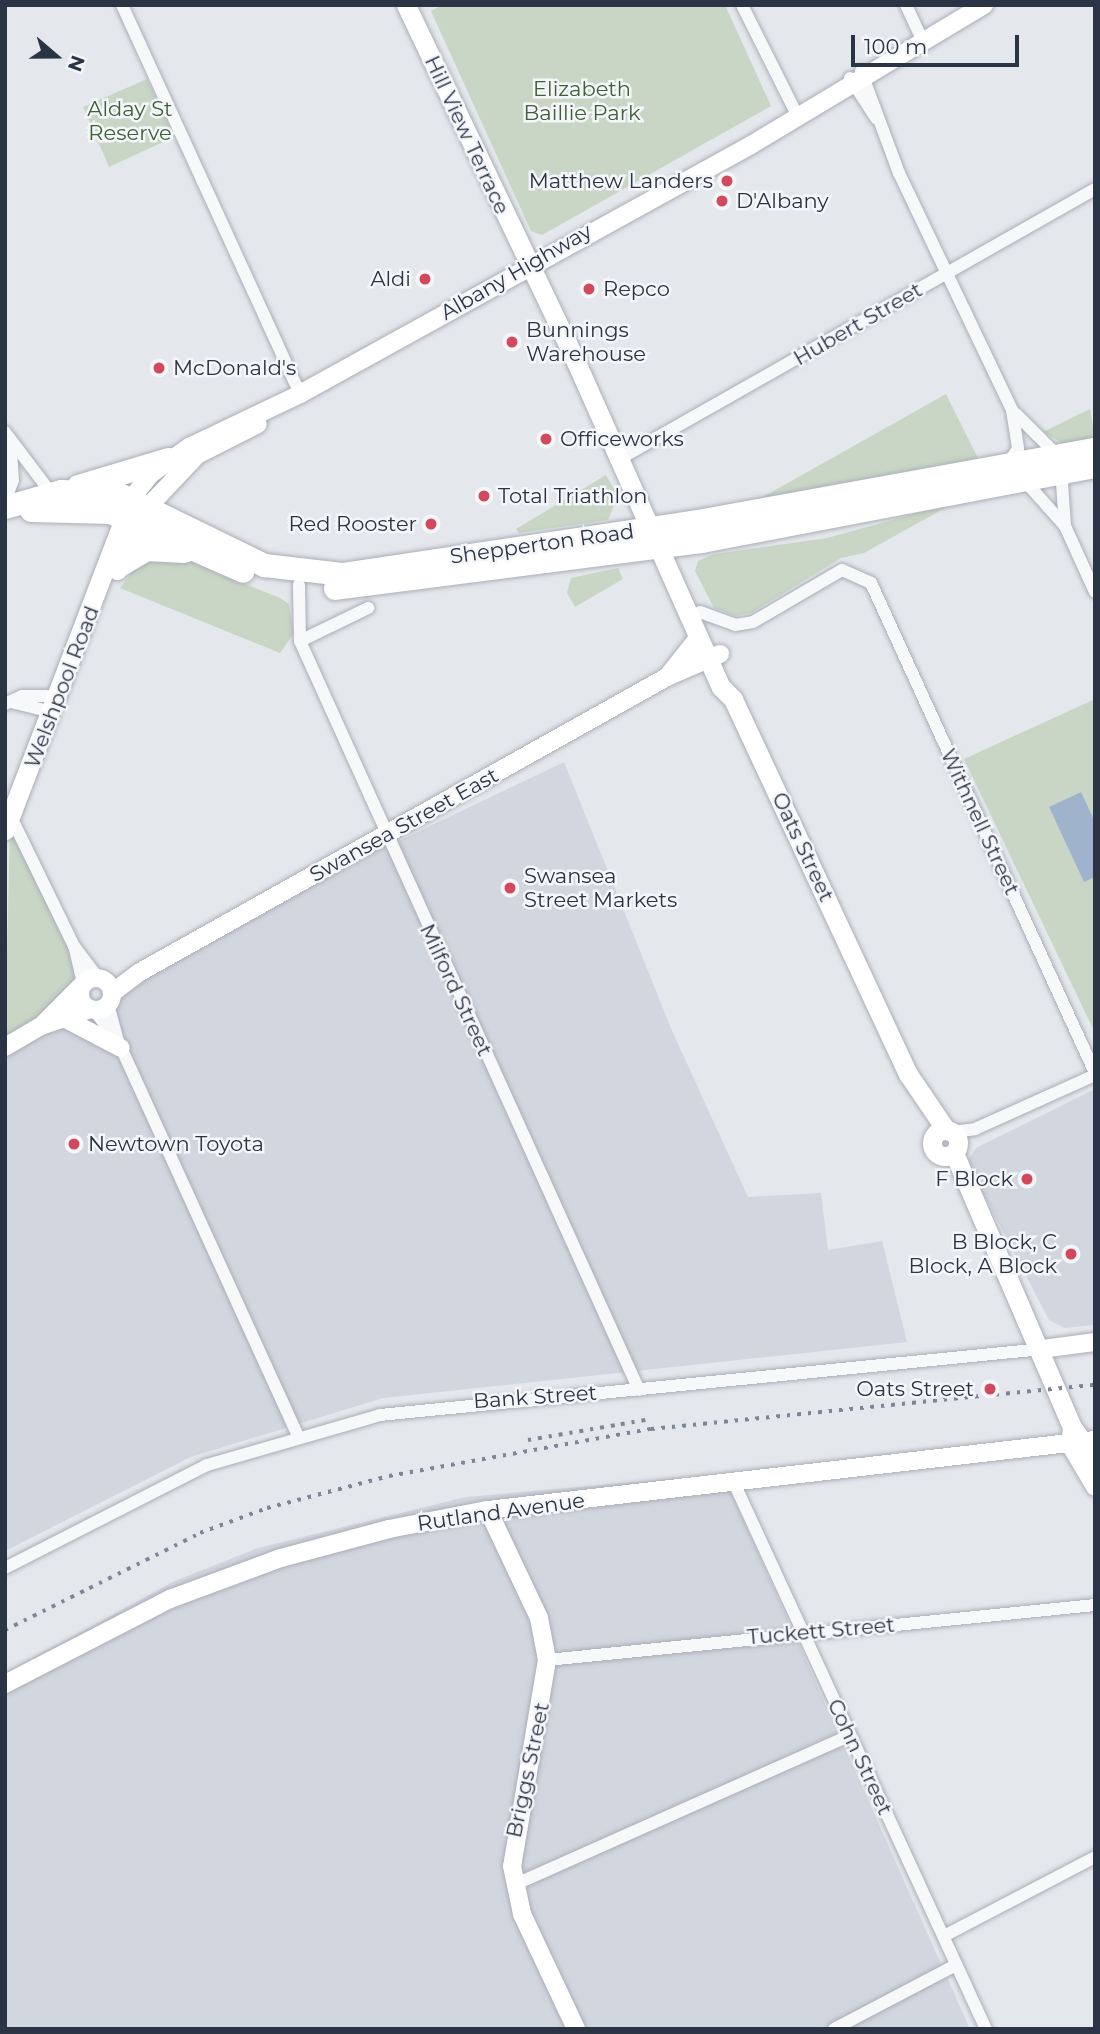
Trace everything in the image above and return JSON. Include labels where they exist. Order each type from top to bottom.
[{"type":"highway","name":"Shepperton Road","points":[[5,508],[79,508],[136,512],[207,556],[299,585],[389,585],[1063,463],[1095,449]]},
{"type":"highway","points":[[56,492],[168,460]]},
{"type":"highway","name":"Shepperton Road","points":[[1063,463],[1095,467]]},
{"type":"highway","name":"Shepperton Road","points":[[5,508],[56,492],[136,512],[264,565],[323,575],[659,537]]},
{"type":"highway","points":[[111,574],[155,548],[207,556]]},
{"type":"main road","name":"Hill View Terrace","points":[[406,5],[528,265]]},
{"type":"main road","name":"Oats Street","points":[[528,265],[659,537],[700,612],[714,657],[733,699],[927,1110],[947,1143],[962,1183],[1042,1349],[1085,1446],[1095,1486]]},
{"type":"main road","name":"Welshpool Road","points":[[8,823],[111,574],[102,567],[136,512]]},
{"type":"main road","name":"Oats Street","points":[[659,537],[698,638],[714,657]]},
{"type":"street","points":[[122,5],[300,394]]},
{"type":"street","points":[[742,5],[796,113]]},
{"type":"street","points":[[906,5],[916,43]]},
{"type":"street","name":"Albany Highway","points":[[136,512],[168,460],[300,394],[984,5]]},
{"type":"street","points":[[857,78],[1012,410],[1040,444],[1063,463],[1065,526]]},
{"type":"street","name":"Hubert Street","points":[[621,458],[1095,189]]},
{"type":"street","name":"Albany Highway","points":[[136,512],[197,455],[287,409],[300,394]]},
{"type":"street","points":[[1012,410],[1018,449],[1014,471],[1038,489],[1065,526],[1095,592]]},
{"type":"street","points":[[8,438],[56,492]]},
{"type":"street","points":[[5,501],[13,480],[8,438]]},
{"type":"street","name":"Withnell Street","points":[[700,612],[735,625],[767,617],[842,570],[863,574],[1095,1074]]},
{"type":"street","name":"Milford Street","points":[[299,585],[300,641],[639,1390]]},
{"type":"street","points":[[300,641],[368,608]]},
{"type":"street","name":"Swansea Street East","points":[[667,677],[698,638]]},
{"type":"street","name":"Swansea Street East","points":[[5,1047],[96,993],[140,972],[386,836],[667,677],[714,657]]},
{"type":"street","points":[[8,703],[55,704]]},
{"type":"street","points":[[8,823],[74,946],[298,1436]]},
{"type":"street","name":"Swansea Street East","points":[[41,1026],[64,1018],[96,993]]},
{"type":"street","points":[[64,1018],[119,1044]]},
{"type":"street","points":[[947,1143],[1095,1074]]},
{"type":"street","name":"Bank Street","points":[[5,1567],[198,1469],[298,1436],[410,1409],[639,1390],[1095,1342]]},
{"type":"street","name":"Rutland Avenue","points":[[5,1684],[230,1575],[389,1529],[488,1510],[1085,1446]]},
{"type":"street","name":"Cohn Street","points":[[735,1485],[986,2029]]},
{"type":"street","name":"Briggs Street","points":[[488,1510],[539,1618],[547,1660],[512,1841],[516,1884],[522,1914],[576,2029]]},
{"type":"street","name":"Tuckett Street","points":[[547,1660],[802,1632],[1095,1605]]},
{"type":"street","points":[[516,1884],[850,1735]]},
{"type":"street","points":[[944,1936],[969,1919],[1095,1857]]},
{"type":"street","points":[[834,2029],[956,1965]]},
{"type":"shaded area","points":[[564,762],[673,1033],[748,1197],[821,1193],[828,1250],[882,1241],[907,1342],[383,1398],[191,1457],[5,1551],[5,1048],[382,849]]},
{"type":"shaded area","points":[[1095,1089],[1095,1325],[1065,1328],[1049,1320],[967,1162],[976,1148]]},
{"type":"shaded area","points":[[729,1474],[731,1492],[970,2029],[5,2029],[5,1673],[175,1581],[258,1548],[466,1497]]},
{"type":"green space","name":"Elizabeth Baillie Park","points":[[443,5],[725,5],[771,106],[542,235],[531,231],[431,11]]},
{"type":"green space","name":"Alday St Reserve","points":[[147,79],[174,137],[109,167],[83,107]]},
{"type":"green space","points":[[946,394],[978,458],[761,498]]},
{"type":"green space","points":[[1090,409],[1095,439],[1064,444],[1043,432]]},
{"type":"green space","points":[[606,475],[618,496],[608,520],[519,533],[516,529]]},
{"type":"green space","points":[[954,503],[864,553],[841,558],[751,613],[735,616],[714,608],[695,571],[698,561],[714,554],[827,538]]},
{"type":"green space","points":[[143,558],[182,558],[280,598],[289,604],[294,633],[280,653],[120,588]]},
{"type":"green space","points":[[618,568],[623,579],[575,607],[567,593],[571,578]]},
{"type":"green space","points":[[1095,699],[1095,1033],[964,759]]},
{"type":"green space","points":[[10,820],[73,948],[81,986],[5,1047]]},
{"type":"water","points":[[1081,792],[1095,822],[1095,877],[1084,882],[1049,807]]},
{"type":"railway","points":[[5,1630],[200,1533],[267,1508],[389,1476],[651,1429],[1095,1385]]},
{"type":"railway","points":[[528,1440],[645,1420]]},
{"type":"place","name":"Matthew Landers","points":[[727,181]]},
{"type":"place","name":"D'Albany","points":[[722,201]]},
{"type":"place","name":"Aldi","points":[[425,279]]},
{"type":"place","name":"Repco","points":[[589,289]]},
{"type":"place","name":"Bunnings Warehouse","points":[[512,342]]},
{"type":"place","name":"McDonald's","points":[[159,368]]},
{"type":"place","name":"Officeworks","points":[[546,439]]},
{"type":"place","name":"Total Triathlon","points":[[484,496]]},
{"type":"place","name":"Red Rooster","points":[[431,524]]},
{"type":"place","name":"Swansea Street Markets","points":[[510,888]]},
{"type":"place","name":"Newtown Toyota","points":[[74,1144]]},
{"type":"place","name":"F Block","points":[[1027,1179]]},
{"type":"place","name":"B Block, C Block, A Block","points":[[1071,1254]]},
{"type":"place","name":"Oats Street","points":[[990,1389]]}]
